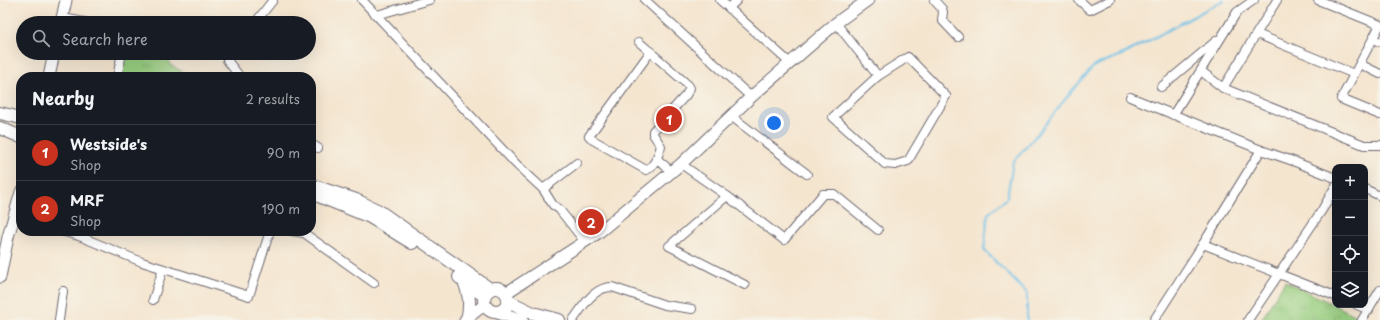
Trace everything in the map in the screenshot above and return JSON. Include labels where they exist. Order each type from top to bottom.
[{"type":"main road","points":[[63,16],[66,0]]},
{"type":"main road","points":[[496,312],[504,308],[507,297],[598,233],[672,172],[751,97],[836,23],[868,0]]},
{"type":"main road","points":[[50,72],[53,60]]},
{"type":"main road","points":[[0,113],[16,117]]},
{"type":"main road","points":[[0,128],[16,134]]},
{"type":"main road","points":[[316,187],[356,200],[379,212],[486,296],[490,311],[522,320]]},
{"type":"main road","points":[[316,196],[370,217],[407,240],[486,296]]},
{"type":"main road","points":[[0,277],[16,221]]},
{"type":"main road","points":[[463,281],[468,292],[470,305],[466,319]]},
{"type":"main road","points":[[466,319],[486,296],[497,287],[503,290],[507,297],[533,313],[559,320]]},
{"type":"street","points":[[260,16],[273,0]]},
{"type":"street","points":[[362,0],[517,166],[543,189],[553,205],[559,209],[585,242]]},
{"type":"street","points":[[377,16],[428,0]]},
{"type":"street","points":[[645,0],[751,97]]},
{"type":"street","points":[[720,0],[790,63]]},
{"type":"street","points":[[729,8],[737,0]]},
{"type":"street","points":[[934,0],[942,9],[942,20],[958,37]]},
{"type":"street","points":[[1079,0],[1090,10],[1110,0]]},
{"type":"street","points":[[1173,115],[1237,12],[1254,0]]},
{"type":"street","points":[[1223,88],[1278,0]]},
{"type":"street","points":[[1318,0],[1380,25],[1376,41],[1360,64],[1341,99],[1380,115]]},
{"type":"street","points":[[836,23],[878,76]]},
{"type":"street","points":[[1257,34],[1354,74]]},
{"type":"street","points":[[1162,87],[1222,36]]},
{"type":"street","points":[[639,42],[650,51],[690,88],[686,95],[653,131],[653,134],[661,146],[650,168],[646,170],[593,140],[589,136],[650,51]]},
{"type":"street","points":[[908,57],[946,96],[908,161],[895,165],[885,164],[832,117],[878,76],[908,57]]},
{"type":"street","points":[[118,72],[121,60]]},
{"type":"street","points":[[227,60],[236,72]]},
{"type":"street","points":[[1360,64],[1380,74]]},
{"type":"street","points":[[1201,71],[1223,88],[1364,145],[1380,145]]},
{"type":"street","points":[[1130,97],[1332,177]]},
{"type":"street","points":[[731,116],[807,174]]},
{"type":"street","points":[[1154,320],[1261,150]]},
{"type":"street","points":[[656,158],[672,172]]},
{"type":"street","points":[[543,189],[577,163]]},
{"type":"street","points":[[681,164],[727,196],[784,240],[823,194],[834,194],[878,230]]},
{"type":"street","points":[[1368,190],[1380,196]]},
{"type":"street","points":[[1248,320],[1322,210],[1332,192]]},
{"type":"street","points":[[727,196],[670,246],[745,285]]},
{"type":"street","points":[[84,236],[142,262],[249,296],[268,236]]},
{"type":"street","points":[[308,236],[374,283]]},
{"type":"street","points":[[1203,244],[1332,295]]},
{"type":"street","points":[[153,300],[163,269]]},
{"type":"street","points":[[573,320],[592,295],[606,287],[612,287],[665,305],[692,309]]},
{"type":"street","points":[[1362,320],[1380,290]]},
{"type":"street","points":[[59,320],[63,291]]},
{"type":"street","points":[[1364,308],[1369,310]]},
{"type":"green space","points":[[124,60],[170,60],[169,64],[183,72],[121,72]]},
{"type":"green space","points":[[1285,281],[1332,304],[1332,308],[1341,308],[1357,316],[1354,320],[1261,320]]},
{"type":"waterway","points":[[1027,320],[1027,293],[984,250],[988,214],[1007,198],[1013,162],[1094,66],[1126,53],[1224,0]]},
{"type":"place","name":"Westside's","points":[[669,119]]},
{"type":"place","name":"MRF","points":[[591,222]]}]
